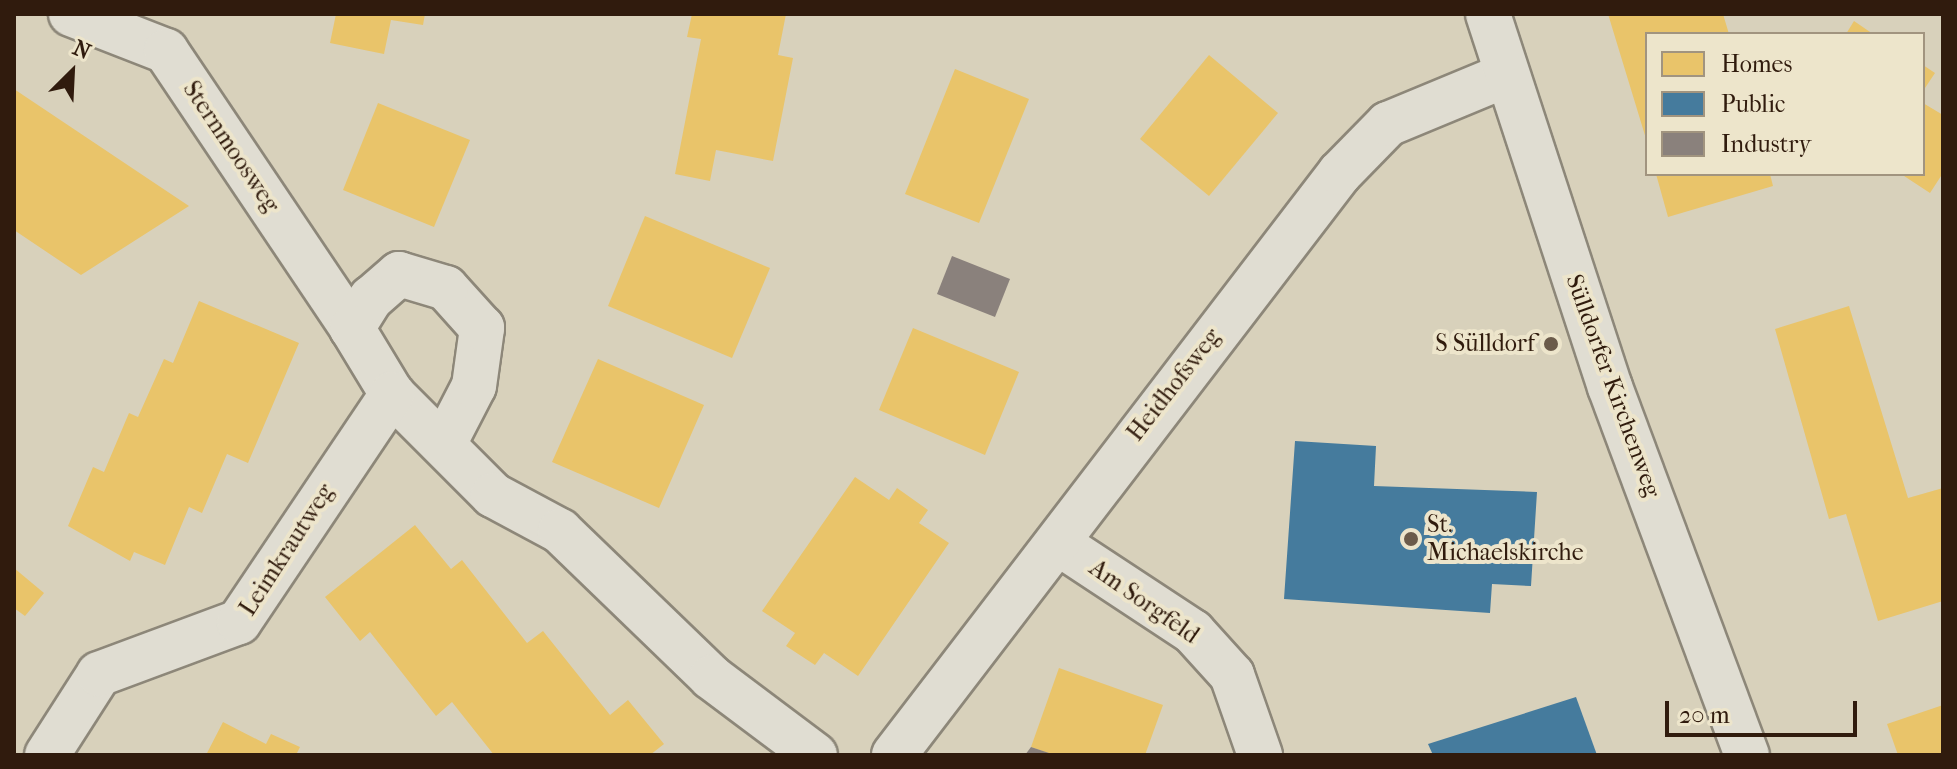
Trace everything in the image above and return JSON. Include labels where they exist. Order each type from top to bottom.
[{"type":"street","name":"Sternmoosweg","points":[[71,14],[166,51],[352,328]]},
{"type":"street","name":"Sülldorfer Kirchenweg","points":[[1488,14],[1504,76],[1747,755]]},
{"type":"street","name":"Heidhofsweg","points":[[894,755],[1058,543],[1157,404],[1340,173],[1388,124],[1504,76]]},
{"type":"street","points":[[444,444],[474,386],[482,328],[446,288],[399,274],[371,298],[352,328],[392,394],[493,495],[560,531],[711,677],[815,755]]},
{"type":"street","name":"Leimkrautweg","points":[[47,755],[99,674],[239,622],[392,394]]},
{"type":"street","name":"Am Sorgfeld","points":[[1058,543],[1193,632],[1232,675],[1260,755]]},
{"type":"building: Homes","points":[[336,14],[425,14],[423,25],[391,20],[384,54],[330,43]]},
{"type":"building: Homes","points":[[692,14],[786,14],[778,55],[793,58],[773,161],[716,150],[710,181],[675,174],[701,39],[687,37]]},
{"type":"building: Homes","points":[[1608,14],[1723,14],[1728,32],[1645,32],[1645,135]]},
{"type":"building: Homes","points":[[1854,21],[1870,32],[1847,32]]},
{"type":"building: Homes","points":[[1209,55],[1278,113],[1209,196],[1140,139]]},
{"type":"building: Homes","points":[[1925,66],[1935,73],[1925,88]]},
{"type":"building: Homes","points":[[955,69],[1029,99],[979,223],[905,194]]},
{"type":"building: Homes","points":[[14,89],[189,206],[81,275],[14,230]]},
{"type":"building: Homes","points":[[378,103],[470,140],[434,227],[343,190]]},
{"type":"building: Homes","points":[[1925,104],[1943,115],[1943,173],[1930,193],[1904,176],[1925,176]]},
{"type":"building: Homes","points":[[1657,176],[1770,176],[1773,186],[1668,217]]},
{"type":"building: Homes","points":[[645,216],[770,268],[732,358],[608,306]]},
{"type":"building: Homes","points":[[199,301],[299,343],[248,463],[227,454],[202,513],[189,507],[165,565],[134,552],[130,561],[68,526],[93,467],[104,472],[129,413],[138,417],[164,359],[173,363]]},
{"type":"building: Homes","points":[[1849,306],[1908,498],[1943,488],[1943,601],[1878,621],[1846,514],[1829,519],[1775,329]]},
{"type":"building: Homes","points":[[913,328],[1019,372],[985,455],[879,410]]},
{"type":"building: Homes","points":[[598,359],[704,405],[659,508],[552,462]]},
{"type":"building: Homes","points":[[855,477],[889,500],[897,488],[928,510],[919,523],[949,543],[858,676],[824,653],[815,665],[786,646],[795,633],[762,611]]},
{"type":"building: Homes","points":[[415,525],[451,569],[462,560],[527,643],[543,631],[610,715],[628,700],[664,744],[650,755],[494,755],[452,702],[436,716],[370,632],[360,641],[325,597]]},
{"type":"building: Homes","points":[[14,568],[44,593],[25,616],[14,608]]},
{"type":"building: Homes","points":[[1059,668],[1163,705],[1145,755],[1054,755],[1031,747]]},
{"type":"building: Homes","points":[[1943,705],[1943,755],[1898,755],[1887,724]]},
{"type":"building: Homes","points":[[223,722],[266,744],[271,734],[300,747],[296,755],[206,755]]},
{"type":"building: Public","name":"St. Michaelskirche","points":[[1295,441],[1376,446],[1374,486],[1537,492],[1531,586],[1492,584],[1490,613],[1284,599]]},
{"type":"building: Public","points":[[1576,697],[1597,755],[1433,755],[1428,744]]},
{"type":"building: Industry","points":[[952,256],[1010,279],[995,317],[937,294]]},
{"type":"building: Industry","points":[[1031,747],[1052,754],[1052,755],[1025,755]]},
{"type":"place","name":"S Sülldorf","points":[[1551,344]]},
{"type":"place","name":"St. Michaelskirche","points":[[1411,539]]}]
